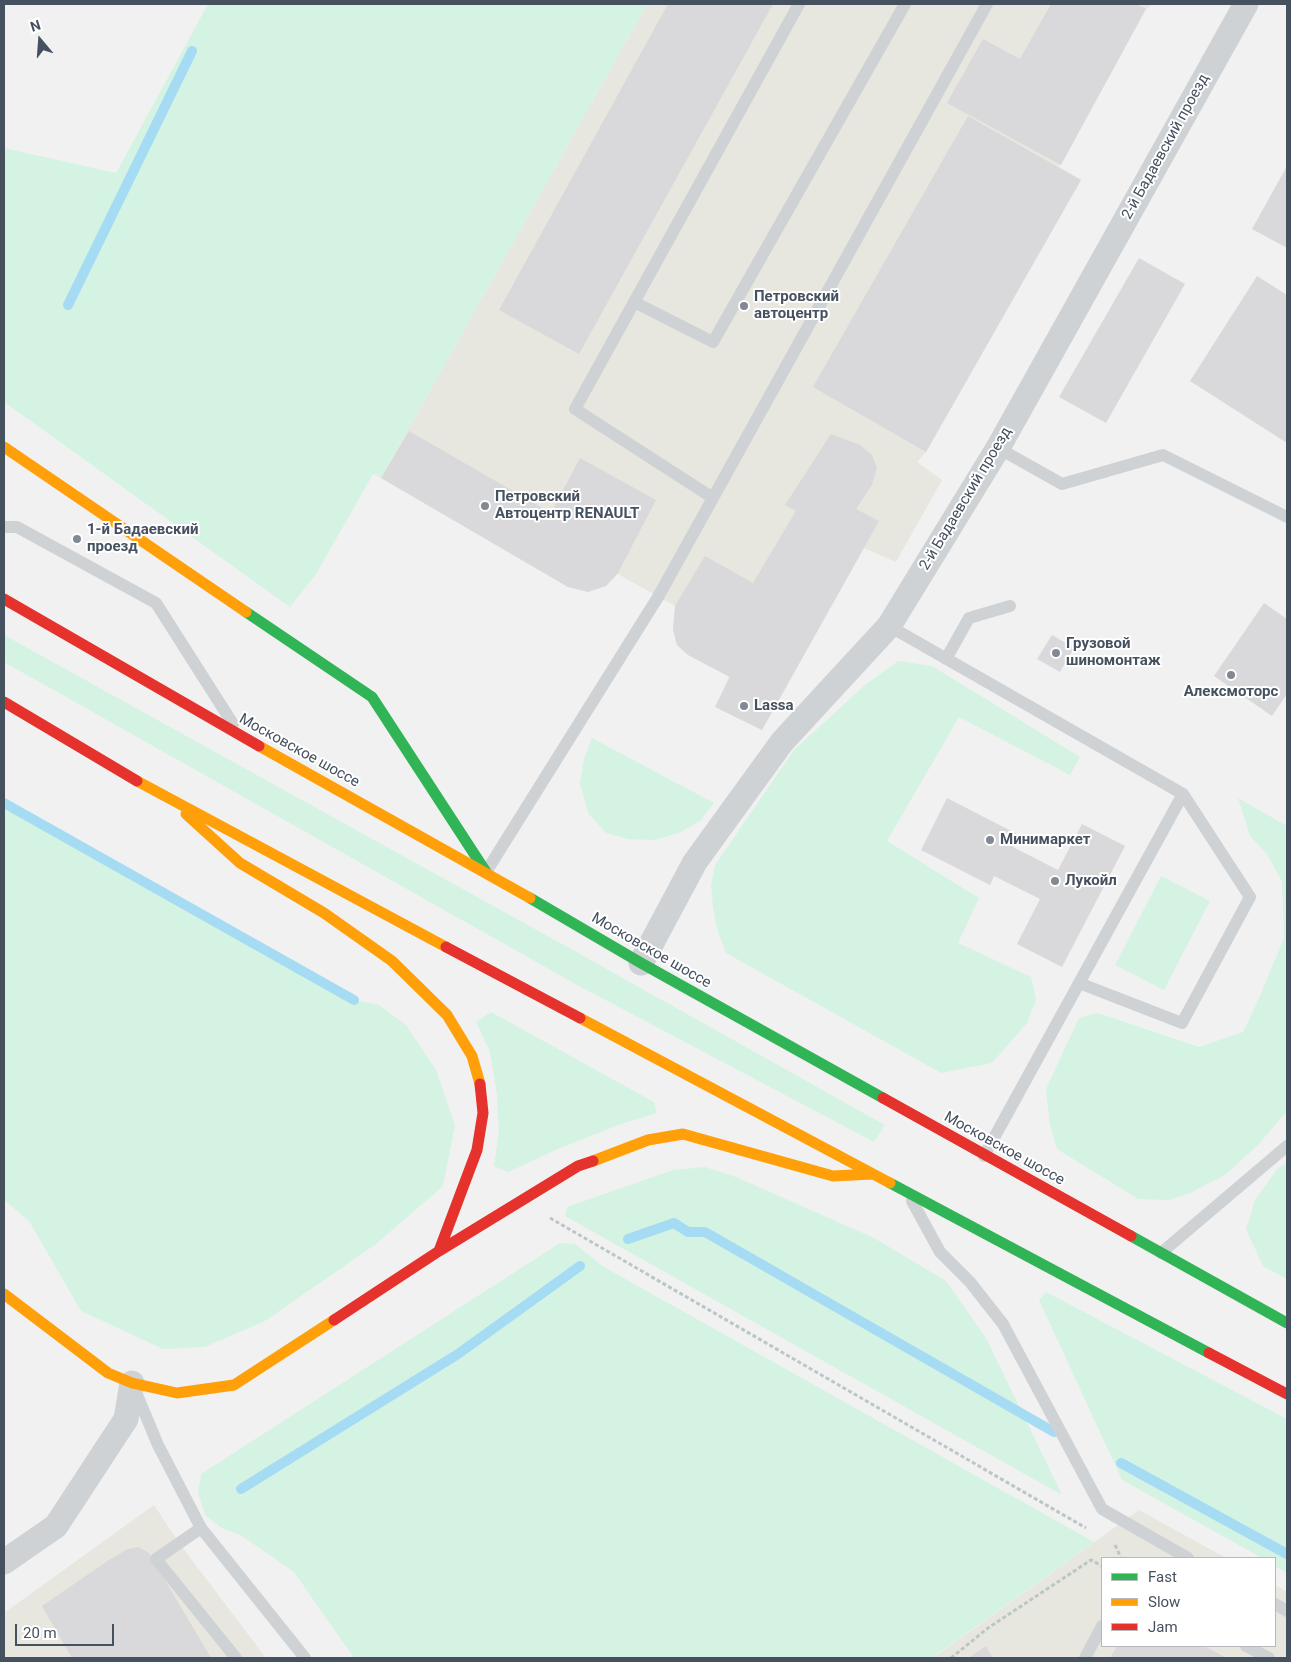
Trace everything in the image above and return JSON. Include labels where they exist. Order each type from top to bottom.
[{"type":"main road","points":[[4,447],[372,697],[486,872]]},
{"type":"main road","name":"Московское шоссе","points":[[4,599],[241,736],[486,872],[641,963],[984,1156],[1287,1323]]},
{"type":"main road","points":[[4,702],[173,802],[1287,1394]]},
{"type":"main road","points":[[173,802],[240,863],[324,913],[392,961],[447,1015],[472,1056],[481,1086],[483,1113],[477,1150],[439,1252]]},
{"type":"main road","points":[[4,1294],[108,1373],[132,1384],[177,1393],[234,1385],[519,1200],[578,1166],[648,1140],[683,1134],[833,1176],[872,1174]]},
{"type":"street","name":"2-й Бадаевский проезд","points":[[641,963],[695,862],[782,742],[889,626],[998,448],[1242,5]]},
{"type":"street","points":[[4,1562],[56,1526],[126,1419],[132,1384]]},
{"type":"lane","points":[[713,498],[575,409],[799,4]]},
{"type":"lane","points":[[634,302],[713,342],[905,4]]},
{"type":"lane","points":[[486,872],[614,668],[713,498],[987,4]]},
{"type":"lane","points":[[998,448],[1062,484],[1163,455],[1287,517]]},
{"type":"lane","points":[[4,527],[17,527],[156,603],[241,736]]},
{"type":"lane","points":[[946,659],[969,618],[1010,606]]},
{"type":"lane","points":[[889,626],[1183,794],[1250,896],[1182,1023],[1079,983]]},
{"type":"lane","points":[[984,1156],[1183,794]]},
{"type":"lane","points":[[1161,1253],[1287,1146]]},
{"type":"lane","points":[[908,1194],[940,1252],[970,1282],[1003,1324],[1102,1509],[1144,1535],[1186,1557]]},
{"type":"lane","points":[[132,1384],[158,1445],[201,1528],[305,1658]]},
{"type":"lane","points":[[201,1528],[156,1559],[236,1658]]},
{"type":"lane","points":[[1276,1605],[1287,1611]]},
{"type":"lane","points":[[1085,1658],[1101,1628]]},
{"type":"lane","points":[[1248,1647],[1269,1658]]},
{"type":"path","points":[[519,1200],[1092,1532]]},
{"type":"path","points":[[1109,1542],[1117,1546],[1121,1557]]},
{"type":"path","points":[[951,1658],[988,1628],[1091,1560],[1101,1565]]},
{"type":"shaded area","name":"Петровский автоцентр","points":[[647,4],[1154,4],[1146,9],[1059,167],[1081,180],[926,452],[917,462],[942,480],[896,562],[864,548],[762,730],[715,707],[729,677],[688,655],[677,645],[673,630],[675,606],[618,574],[606,586],[588,592],[568,587],[381,478]]},
{"type":"shaded area","points":[[154,1505],[179,1543],[266,1658],[4,1658],[4,1613]]},
{"type":"shaded area","points":[[1139,1510],[1224,1557],[1101,1557],[1101,1647],[1276,1647],[1276,1586],[1287,1592],[1287,1658],[933,1658]]},
{"type":"green space","points":[[208,4],[647,4],[381,478],[373,474],[316,574],[290,607],[4,402],[4,148],[116,173]]},
{"type":"green space","points":[[4,635],[885,1125],[874,1142],[579,986],[4,662]]},
{"type":"green space","points":[[898,661],[932,666],[1080,757],[1070,775],[959,717],[887,841],[979,898],[958,943],[1031,977],[1036,1000],[1027,1023],[992,1063],[941,1073],[726,953],[717,929],[713,907],[711,885],[715,865],[794,750],[865,685]]},
{"type":"green space","points":[[592,738],[714,803],[700,821],[679,833],[654,840],[628,839],[606,833],[588,813],[580,783],[584,759]]},
{"type":"green space","points":[[1238,798],[1287,826],[1287,1111],[1259,1144],[1225,1175],[1188,1194],[1169,1200],[1138,1199],[1057,1149],[1050,1125],[1046,1089],[1079,1018],[1098,1013],[1199,1047],[1243,1032],[1284,938],[1282,882],[1267,854],[1250,836]]},
{"type":"green space","points":[[4,803],[354,1000],[379,1005],[406,1025],[436,1070],[455,1125],[443,1186],[376,1244],[265,1321],[205,1347],[163,1349],[81,1311],[29,1221],[4,1200]]},
{"type":"green space","points":[[1161,876],[1210,901],[1164,990],[1115,965]]},
{"type":"green space","points":[[491,1012],[654,1102],[657,1113],[621,1124],[558,1149],[508,1172],[494,1166],[499,1131],[497,1094],[490,1052],[476,1022]]},
{"type":"green space","points":[[1287,1163],[1287,1279],[1263,1266],[1246,1229],[1255,1200],[1278,1168]]},
{"type":"green space","points":[[705,1167],[736,1177],[874,1238],[946,1281],[986,1338],[1062,1495],[565,1216],[567,1207],[673,1170]]},
{"type":"green space","points":[[560,1243],[575,1244],[604,1267],[1094,1542],[932,1658],[354,1658],[294,1572],[242,1536],[220,1527],[205,1515],[198,1492],[201,1474]]},
{"type":"green space","points":[[1046,1292],[1287,1419],[1287,1573],[1276,1567],[1276,1557],[1260,1557],[1122,1480],[1039,1300]]},
{"type":"building","points":[[668,4],[773,4],[579,354],[499,310]]},
{"type":"building","points":[[1051,4],[1136,4],[1146,9],[1061,165],[947,103],[983,39],[1020,59]]},
{"type":"building","points":[[968,116],[1081,180],[926,452],[813,387]]},
{"type":"building","points":[[1287,166],[1287,248],[1252,229]]},
{"type":"building","points":[[1139,258],[1185,284],[1106,423],[1059,397]]},
{"type":"building","points":[[1257,276],[1287,295],[1287,443],[1190,381]]},
{"type":"building","name":"Петровский Автоцентр RENAULT","points":[[409,431],[551,513],[580,458],[656,500],[618,573],[606,586],[588,592],[568,587],[381,478]]},
{"type":"building","points":[[831,434],[860,445],[872,455],[877,468],[872,485],[856,509],[879,521],[762,730],[715,707],[730,677],[688,655],[677,645],[673,630],[675,606],[705,556],[753,583],[796,511],[785,505]]},
{"type":"building","points":[[1264,603],[1287,619],[1287,694],[1272,716],[1214,676]]},
{"type":"building","name":"Грузовой шиномонтаж","points":[[1052,635],[1074,648],[1060,672],[1037,659]]},
{"type":"building","name":"Лукойл","points":[[947,798],[1019,835],[1013,847],[1058,870],[1082,824],[1125,846],[1062,967],[1017,944],[1040,899],[994,876],[990,885],[921,850]]},
{"type":"building","points":[[138,1547],[149,1553],[211,1658],[72,1658],[42,1606],[109,1560],[128,1549]]},
{"type":"building","points":[[986,1646],[993,1658],[968,1658]]},
{"type":"building","points":[[1116,1647],[1206,1647],[1227,1658],[1110,1658]]},
{"type":"waterway","points":[[68,305],[192,51]]},
{"type":"waterway","points":[[4,803],[354,1000]]},
{"type":"waterway","points":[[628,1239],[674,1223],[688,1232],[705,1232],[1054,1432]]},
{"type":"waterway","points":[[241,1489],[458,1354],[580,1266]]},
{"type":"waterway","points":[[1121,1463],[1287,1554]]},
{"type":"traffic: fast","points":[[246,612],[372,697],[486,872]]},
{"type":"traffic: fast","points":[[530,898],[641,963],[883,1098]]},
{"type":"traffic: fast","points":[[890,1183],[1209,1353]]},
{"type":"traffic: fast","points":[[1131,1236],[1287,1323]]},
{"type":"traffic: slow","points":[[4,447],[246,612]]},
{"type":"traffic: slow","points":[[259,746],[530,898]]},
{"type":"traffic: slow","points":[[137,781],[446,947]]},
{"type":"traffic: slow","points":[[186,814],[240,863],[324,913],[392,961],[447,1015],[472,1056],[480,1084]]},
{"type":"traffic: slow","points":[[580,1018],[890,1183]]},
{"type":"traffic: slow","points":[[593,1161],[648,1140],[683,1134],[833,1176],[872,1174]]},
{"type":"traffic: slow","points":[[4,1294],[108,1373],[132,1383],[177,1393],[234,1385],[334,1320]]},
{"type":"traffic: jam","points":[[4,599],[259,746]]},
{"type":"traffic: jam","points":[[4,702],[137,781]]},
{"type":"traffic: jam","points":[[446,947],[580,1018]]},
{"type":"traffic: jam","points":[[439,1251],[477,1150],[483,1113],[480,1084]]},
{"type":"traffic: jam","points":[[883,1098],[1131,1236]]},
{"type":"traffic: jam","points":[[334,1320],[439,1251],[578,1166],[593,1161]]},
{"type":"traffic: jam","points":[[1209,1353],[1287,1394]]},
{"type":"place","name":"Петровский автоцентр","points":[[744,306]]},
{"type":"place","name":"Петровский Автоцентр RENAULT","points":[[485,506]]},
{"type":"place","name":"1-й Бадаевский проезд","points":[[77,539]]},
{"type":"place","name":"Грузовой шиномонтаж","points":[[1056,653]]},
{"type":"place","name":"Алексмоторс","points":[[1231,675]]},
{"type":"place","name":"Lassa","points":[[744,706]]},
{"type":"place","name":"Минимаркет","points":[[990,840]]},
{"type":"place","name":"Лукойл","points":[[1055,881]]}]
